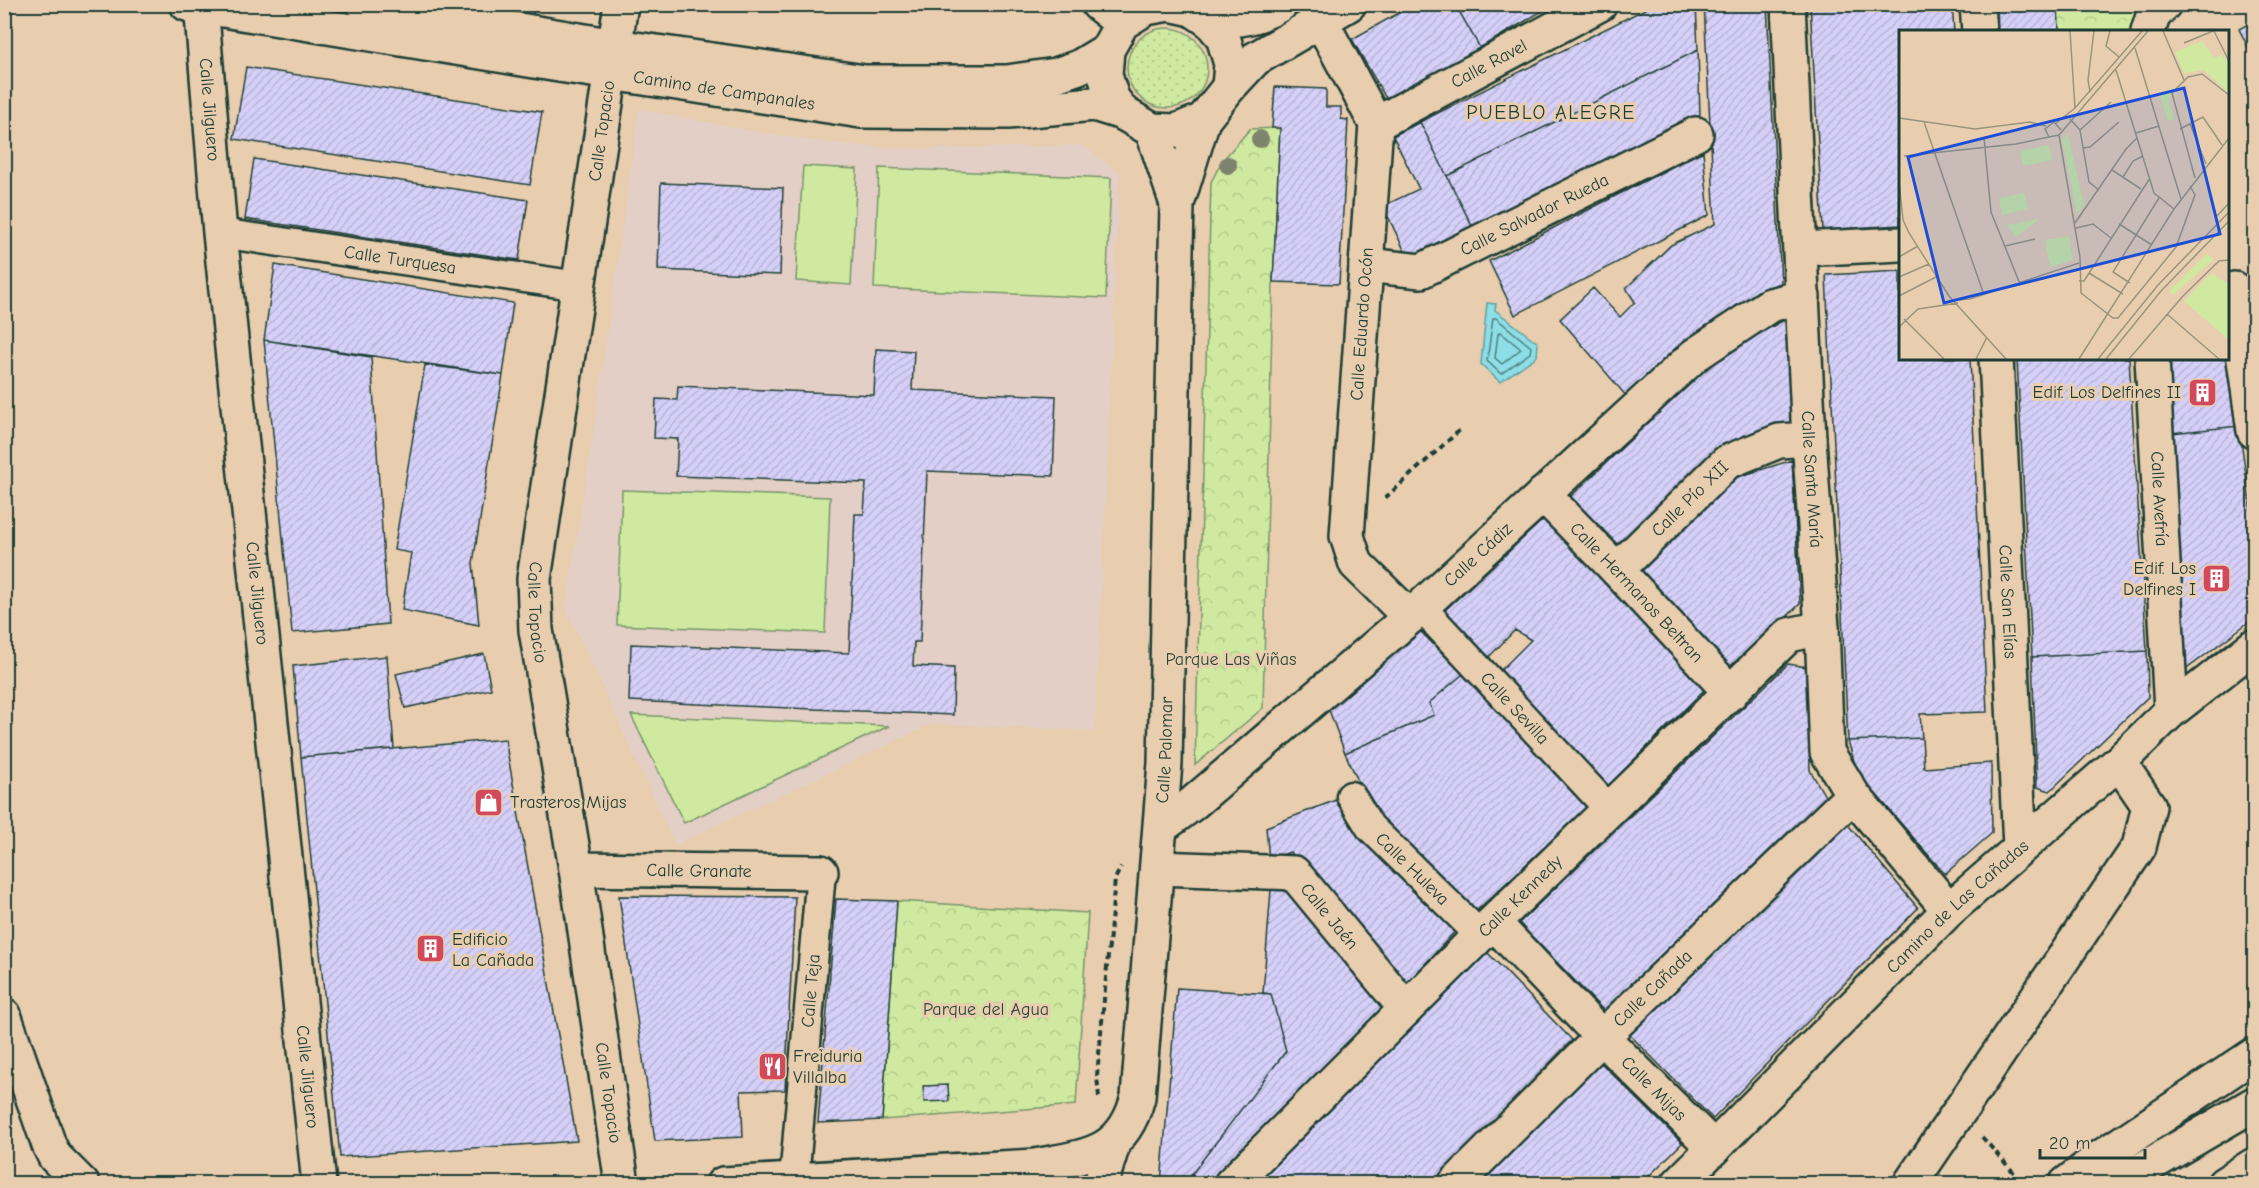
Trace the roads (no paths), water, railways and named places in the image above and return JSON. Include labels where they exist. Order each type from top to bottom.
[{"type":"main road","name":"Camino de Campanales","points":[[364,4],[613,60],[861,111],[1008,112],[1094,104],[1123,112]]},
{"type":"main road","name":"Calle Topacio","points":[[621,4],[534,579],[536,630],[576,869],[622,1184]]},
{"type":"main road","points":[[1229,87],[1232,64],[1223,37],[1210,21],[1192,9],[1169,4],[1146,8],[1109,26],[1105,75],[1112,98],[1123,112],[1152,129],[1176,131],[1203,120],[1255,59],[1349,4]]},
{"type":"main road","points":[[1210,21],[1243,20],[1264,14],[1281,4]]},
{"type":"main road","name":"Calle Ravel","points":[[1376,124],[1600,4]]},
{"type":"main road","name":"Calle Santa María","points":[[1788,4],[1827,752],[1853,795],[1948,910]]},
{"type":"main road","points":[[1977,4],[1979,30]]},
{"type":"main road","points":[[2149,30],[2153,16],[2164,4]]},
{"type":"main road","name":"Camino de Campanales","points":[[196,5],[613,60],[865,82],[1007,82],[1056,75],[1079,67],[1109,26]]},
{"type":"main road","name":"Calle Jilguero","points":[[196,5],[319,1184]]},
{"type":"main road","points":[[1321,21],[1376,124]]},
{"type":"main road","name":"Calle Palomar","points":[[1101,1184],[1113,1144],[1122,1135],[1133,1116],[1138,1097],[1158,868],[1166,729],[1177,204],[1203,120]]},
{"type":"main road","name":"Calle Eduardo Ocón","points":[[1376,124],[1347,536],[1356,564],[1415,612]]},
{"type":"main road","name":"Calle Palomar","points":[[1152,129],[1177,204]]},
{"type":"main road","name":"Calle Salvador Rueda","points":[[1366,265],[1421,271],[1696,134]]},
{"type":"main road","points":[[1801,249],[1899,244]]},
{"type":"main road","points":[[2239,288],[2254,431]]},
{"type":"main road","name":"Calle Cádiz","points":[[1161,827],[1192,804],[1415,612],[1695,355],[1770,305],[1803,297]]},
{"type":"main road","name":"Calle San Elías","points":[[1996,360],[2020,847]]},
{"type":"main road","name":"Calle Avefría","points":[[2152,360],[2171,711]]},
{"type":"main road","name":"Calle Pío XII","points":[[1617,570],[1727,462],[1779,441],[1809,439]]},
{"type":"main road","name":"Calle Hermanos Beltran","points":[[1543,494],[1731,693]]},
{"type":"main road","name":"Calle Kennedy","points":[[1231,1184],[1487,929],[1789,635],[1822,628]]},
{"type":"main road","name":"Camino de Las Cañadas","points":[[1678,1184],[1948,910],[2119,762],[2171,711],[2254,646]]},
{"type":"main road","points":[[1910,1184],[2139,847],[2149,806],[2119,762]]},
{"type":"main road","name":"Calle Cañada","points":[[1455,1184],[1602,1037],[1853,795]]},
{"type":"main road","name":"Calle Jaén","points":[[1158,868],[1294,873],[1406,1009]]},
{"type":"main road","name":"Calle Granate","points":[[576,869],[821,872]]},
{"type":"main road","name":"Calle Mijas","points":[[1487,929],[1602,1037],[1714,1148]]},
{"type":"main road","points":[[4,1015],[49,1145],[50,1171],[82,1184]]},
{"type":"main road","points":[[2066,1184],[2098,1159],[2254,1055]]},
{"type":"main road","points":[[2117,1184],[2254,1104]]},
{"type":"main road","points":[[723,1184],[794,1180],[1046,1175],[1078,1158],[1113,1144]]},
{"type":"main road","points":[[2224,1184],[2254,1164]]},
{"type":"street","name":"Calle Turquesa","points":[[220,233],[579,286]]},
{"type":"street","name":"Calle Sevilla","points":[[1415,612],[1609,809]]},
{"type":"street","name":"Calle Huleva","points":[[1351,796],[1370,827],[1487,929]]},
{"type":"street","name":"Calle Teja","points":[[794,1180],[821,872]]},
{"type":"water","points":[[1487,303],[1496,304],[1495,310],[1538,343],[1537,356],[1500,382],[1481,364]]},
{"type":"place","name":"Edif. Los Delfines II","points":[[2202,392]]},
{"type":"place","name":"Edif. Los Delfines I","points":[[2217,578]]},
{"type":"place","name":"Trasteros Mijas","points":[[489,802]]},
{"type":"place","name":"Edificio La Cañada","points":[[431,949]]},
{"type":"place","name":"Freiduria Villalba","points":[[772,1066]]},
{"type":"district","name":"PUEBLO ALEGRE","points":[[1551,112]]},
{"type":"park label","name":"Parque Las Viñas","points":[[1231,659]]},
{"type":"park label","name":"Parque del Agua","points":[[986,1009]]}]
